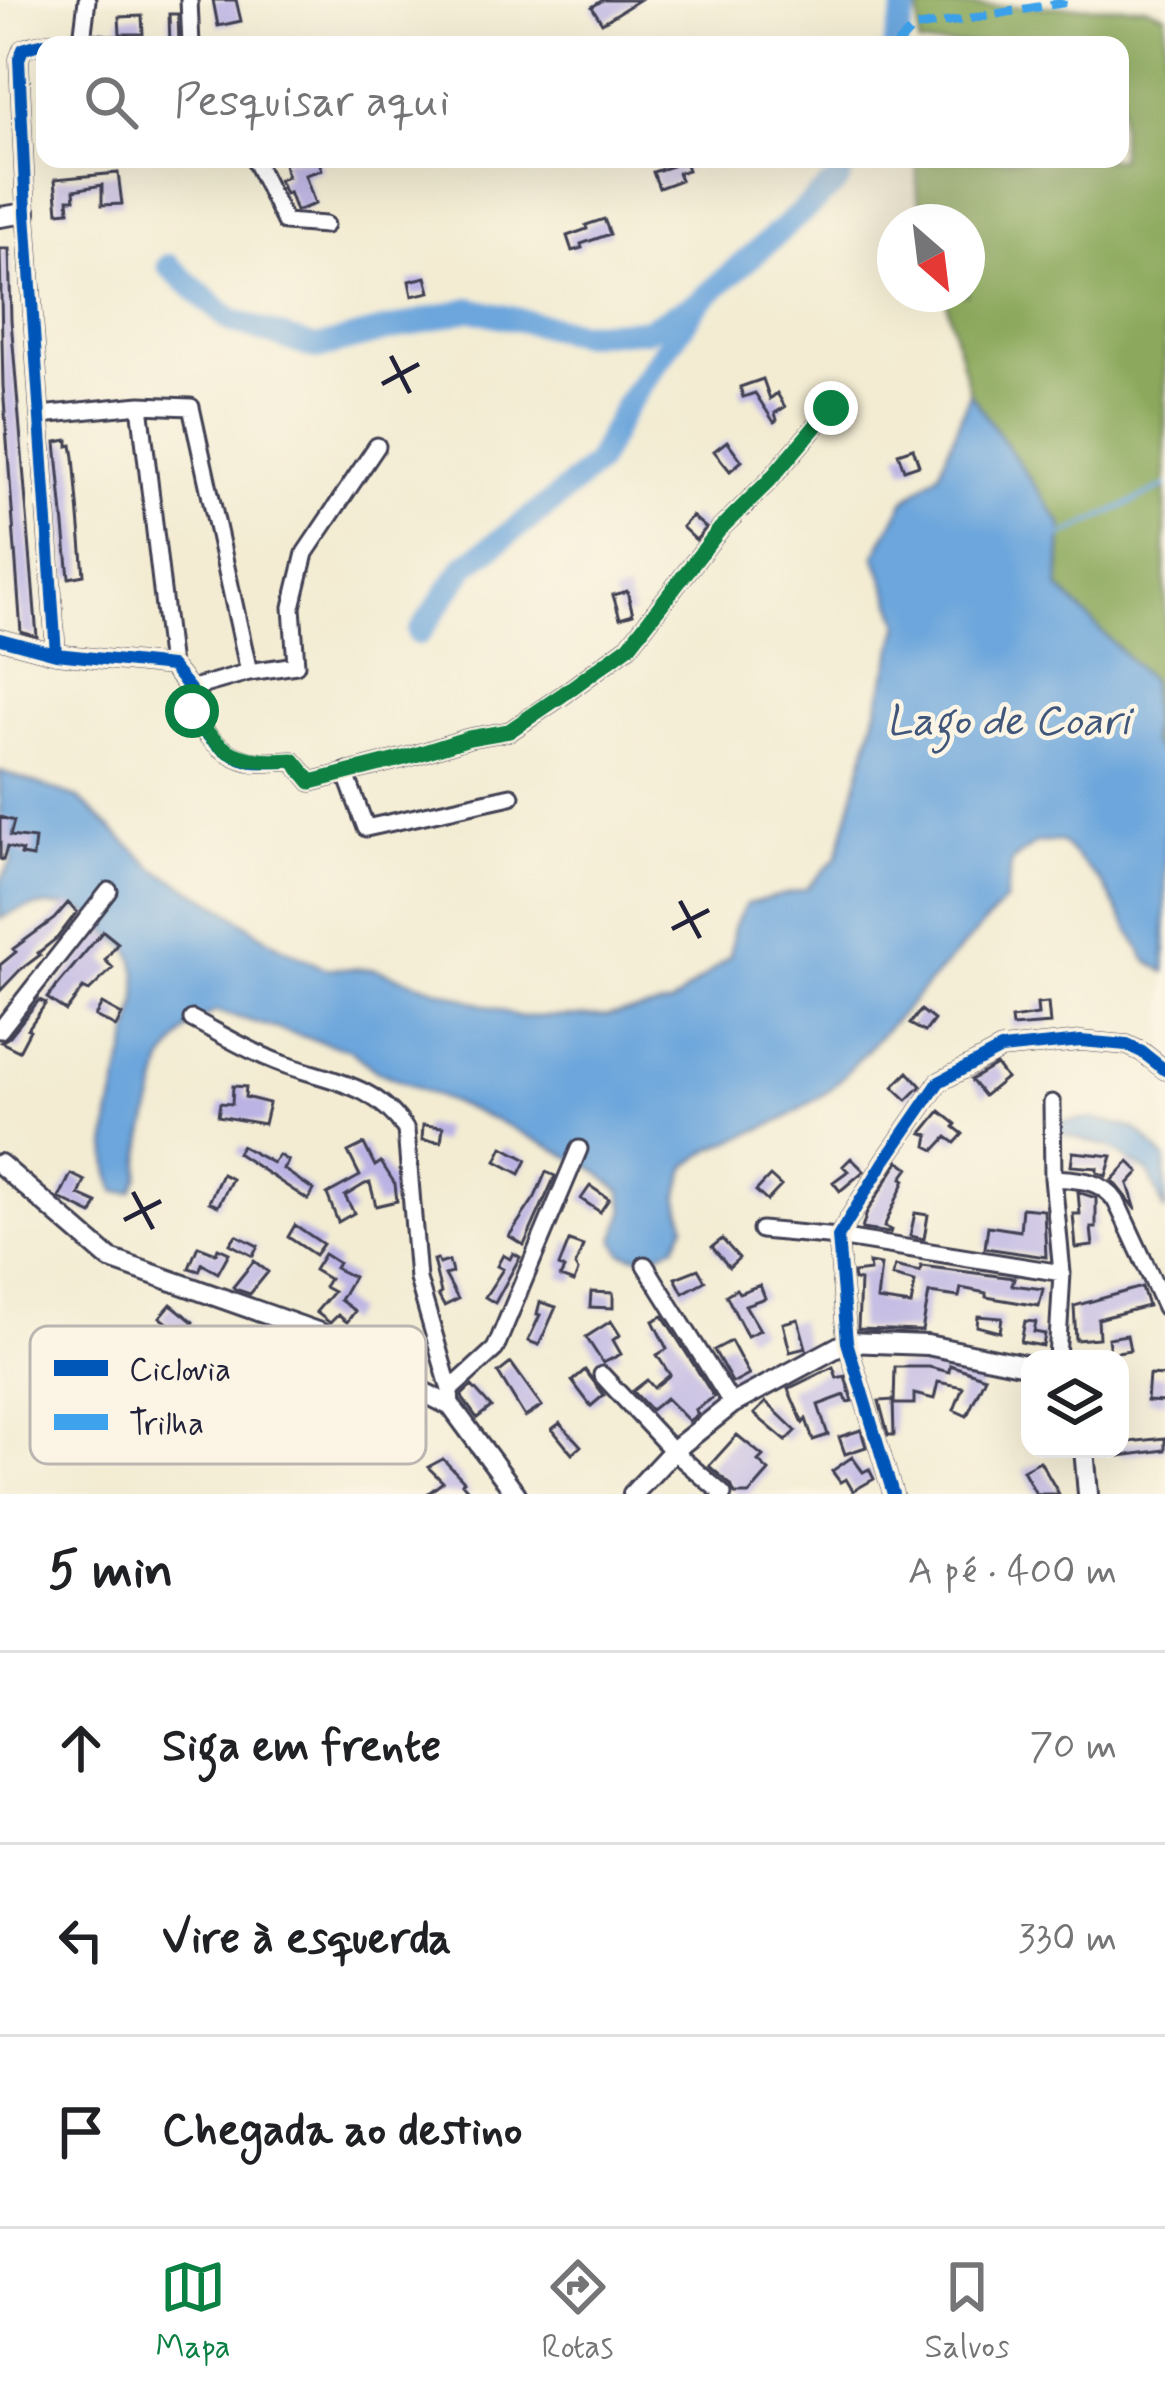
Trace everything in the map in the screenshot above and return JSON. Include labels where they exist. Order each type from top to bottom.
[{"type":"street","points":[[83,36],[88,0]]},
{"type":"street","points":[[189,0],[191,36]]},
{"type":"street","points":[[36,45],[23,49],[19,59],[56,654]]},
{"type":"street","points":[[258,168],[285,222],[325,225]]},
{"type":"street","points":[[0,217],[26,213]]},
{"type":"street","points":[[40,415],[140,405],[190,407],[249,672]]},
{"type":"street","points":[[140,405],[171,666],[190,689],[192,711],[220,747],[254,761],[293,760],[311,782],[509,731],[611,659],[629,646],[720,529],[769,481],[831,408]]},
{"type":"street","points":[[190,689],[296,665],[292,607],[305,553],[377,446]]},
{"type":"street","points":[[0,639],[56,654],[171,666]]},
{"type":"street","points":[[345,772],[366,828],[511,796]]},
{"type":"street","points":[[0,1030],[109,891]]},
{"type":"street","points":[[192,1019],[270,1059],[362,1088],[396,1114],[406,1130],[418,1279],[451,1398],[516,1494]]},
{"type":"street","points":[[893,1494],[847,1342],[838,1237],[884,1162],[939,1082],[1001,1049],[1081,1041],[1127,1046],[1165,1070]]},
{"type":"street","points":[[1052,1103],[1062,1273],[1058,1350]]},
{"type":"street","points":[[451,1398],[494,1349],[579,1149]]},
{"type":"street","points":[[0,1165],[110,1259],[298,1326]]},
{"type":"street","points":[[1053,1178],[1092,1181],[1106,1188],[1117,1201],[1165,1307]]},
{"type":"street","points":[[760,1230],[838,1237],[1062,1273]]},
{"type":"street","points":[[645,1265],[732,1404]]},
{"type":"street","points":[[633,1494],[673,1451],[732,1404],[847,1342],[927,1345],[1021,1364]]},
{"type":"street","points":[[602,1375],[673,1451],[723,1494]]},
{"type":"street","points":[[426,1390],[451,1398]]},
{"type":"street","points":[[1085,1458],[1088,1494]]},
{"type":"green space","points":[[919,6],[1146,7],[1165,14],[1165,759],[1150,744],[1151,682],[1059,588],[1062,525],[970,393],[949,312],[985,312],[985,204],[920,204],[917,192],[917,168],[1129,168],[1129,36],[919,36]]},
{"type":"water","name":"Lago de Coari","points":[[970,393],[1062,525],[1059,588],[1151,682],[1151,743],[1165,759],[1165,972],[1147,961],[1103,885],[1061,841],[1036,843],[1012,861],[1005,901],[830,1090],[783,1120],[711,1149],[687,1166],[678,1195],[685,1225],[675,1245],[649,1259],[622,1253],[614,1240],[625,1209],[621,1191],[594,1169],[502,1123],[376,1071],[350,1050],[216,1011],[190,1025],[163,1062],[139,1176],[132,1192],[116,1192],[108,1162],[108,1130],[137,1001],[137,973],[129,950],[77,908],[34,907],[0,919],[0,882],[12,861],[6,833],[0,829],[0,771],[78,798],[155,869],[275,944],[324,968],[375,969],[520,1017],[607,1016],[671,1004],[730,956],[734,926],[746,904],[806,889],[837,857],[900,624],[875,555],[905,500],[939,473]]},
{"type":"water","points":[[1094,1119],[1139,1132],[1165,1159],[1165,1212],[1149,1173],[1109,1147],[1060,1133],[1057,1126],[1064,1121]]},
{"type":"building","points":[[213,0],[236,0],[241,21],[218,26]]},
{"type":"building","points":[[603,0],[639,0],[602,23],[592,7]]},
{"type":"building","points":[[169,14],[178,14],[179,36],[170,36]]},
{"type":"building","points":[[142,16],[143,34],[120,34],[119,17]]},
{"type":"building","points":[[285,168],[321,168],[305,175],[315,204],[296,211],[279,180],[287,177]]},
{"type":"building","points":[[688,170],[678,173],[681,180],[659,188],[653,172]]},
{"type":"building","points":[[118,173],[122,204],[102,205],[102,185],[74,190],[75,199],[68,199],[69,211],[58,212],[55,179]]},
{"type":"building","points":[[604,219],[610,234],[572,251],[567,236]]},
{"type":"building","points":[[0,249],[9,249],[37,637],[21,632],[3,386]]},
{"type":"building","points":[[426,277],[430,292],[412,296],[409,281]]},
{"type":"building","points":[[763,379],[770,399],[777,393],[785,407],[775,413],[774,422],[755,393],[743,397],[740,387]]},
{"type":"building","points":[[68,440],[74,457],[84,575],[69,578],[56,442]]},
{"type":"building","points":[[727,441],[742,461],[730,471],[714,451]]},
{"type":"building","points":[[913,448],[919,465],[904,470],[898,453]]},
{"type":"building","points":[[692,516],[706,528],[696,540],[682,527]]},
{"type":"building","points":[[627,591],[633,614],[620,618],[613,595]]},
{"type":"building","points":[[0,817],[14,821],[10,836],[35,839],[33,857],[7,847],[0,859]]},
{"type":"building","points":[[68,903],[77,912],[57,938],[0,991],[0,965]]},
{"type":"building","points":[[103,931],[118,943],[105,960],[113,968],[89,991],[83,988],[66,1011],[47,998]]},
{"type":"building","points":[[39,1000],[46,1003],[19,1051],[1,1042],[9,1037]]},
{"type":"building","points":[[1048,1003],[1050,1024],[1012,1027],[1011,1019],[1038,1015],[1037,1004]]},
{"type":"building","points":[[102,1004],[122,1015],[116,1027],[95,1016]]},
{"type":"building","points":[[921,1010],[934,1020],[925,1032],[910,1024]]},
{"type":"building","points":[[996,1065],[1006,1078],[984,1096],[971,1080]]},
{"type":"building","points":[[908,1072],[921,1086],[907,1100],[893,1087]]},
{"type":"building","points":[[233,1086],[246,1087],[245,1097],[269,1103],[264,1124],[218,1116],[220,1103],[232,1104]]},
{"type":"building","points":[[940,1111],[963,1134],[955,1143],[947,1137],[935,1150],[927,1146],[929,1135],[922,1133]]},
{"type":"building","points":[[423,1125],[443,1127],[441,1142],[422,1140]]},
{"type":"building","points":[[364,1144],[375,1166],[381,1162],[395,1184],[397,1201],[376,1206],[370,1183],[365,1184],[345,1196],[354,1213],[338,1222],[327,1194],[360,1176],[348,1152]]},
{"type":"building","points":[[241,1146],[273,1163],[279,1155],[288,1161],[283,1169],[314,1190],[308,1200],[237,1153]]},
{"type":"building","points":[[503,1147],[527,1160],[520,1174],[496,1161]]},
{"type":"building","points":[[1073,1152],[1112,1156],[1106,1176],[1097,1168],[1071,1166]]},
{"type":"building","points":[[851,1158],[864,1171],[840,1191],[833,1182],[848,1171],[843,1166]]},
{"type":"building","points":[[899,1161],[909,1168],[884,1227],[890,1233],[862,1229],[867,1212]]},
{"type":"building","points":[[1129,1162],[1139,1172],[1128,1184],[1136,1210],[1112,1180]]},
{"type":"building","points":[[546,1172],[555,1176],[524,1245],[509,1236]]},
{"type":"building","points":[[71,1174],[85,1181],[79,1195],[97,1203],[92,1214],[59,1198]]},
{"type":"building","points":[[222,1174],[232,1179],[218,1206],[209,1202]]},
{"type":"building","points":[[770,1176],[781,1186],[767,1201],[756,1191]]},
{"type":"building","points":[[590,1186],[609,1199],[600,1212],[581,1199]]},
{"type":"building","points":[[1078,1192],[1096,1198],[1093,1246],[1076,1248],[1073,1214],[1080,1214]]},
{"type":"building","points":[[1022,1208],[1044,1210],[1046,1257],[985,1248],[988,1226],[1020,1231]]},
{"type":"building","points":[[915,1213],[928,1215],[924,1239],[910,1236]]},
{"type":"building","points":[[295,1225],[323,1244],[315,1255],[288,1237]]},
{"type":"building","points":[[236,1235],[258,1246],[253,1256],[230,1244]]},
{"type":"building","points":[[722,1239],[739,1258],[729,1267],[712,1247]]},
{"type":"building","points":[[569,1241],[583,1246],[574,1282],[560,1277],[564,1269],[559,1266]]},
{"type":"building","points":[[198,1246],[229,1253],[218,1273],[202,1264],[199,1271],[189,1268]]},
{"type":"building","points":[[513,1253],[520,1257],[495,1303],[485,1297],[503,1269],[497,1266],[503,1255],[510,1259]]},
{"type":"building","points":[[324,1254],[338,1263],[335,1268],[353,1277],[340,1300],[355,1311],[347,1322],[338,1315],[330,1323],[316,1312],[333,1292],[324,1287],[329,1279],[314,1270]]},
{"type":"building","points":[[433,1260],[439,1264],[449,1261],[452,1273],[445,1275],[458,1299],[444,1306],[438,1295]]},
{"type":"building","points":[[254,1261],[268,1272],[250,1294],[235,1289],[233,1287]]},
{"type":"building","points":[[869,1263],[881,1265],[877,1300],[911,1305],[915,1282],[892,1276],[895,1266],[1014,1278],[1012,1285],[1043,1289],[1039,1306],[961,1288],[959,1297],[929,1293],[922,1331],[858,1329],[860,1281],[854,1280],[853,1273],[870,1271]]},
{"type":"building","points":[[698,1269],[705,1281],[683,1293],[675,1278]]},
{"type":"building","points":[[760,1285],[765,1298],[745,1305],[760,1330],[747,1336],[726,1295]]},
{"type":"building","points":[[1142,1287],[1148,1306],[1098,1319],[1099,1338],[1076,1340],[1074,1306]]},
{"type":"building","points":[[591,1292],[613,1293],[613,1308],[590,1307]]},
{"type":"building","points":[[540,1302],[556,1307],[539,1345],[528,1341],[540,1315]]},
{"type":"building","points":[[171,1304],[193,1322],[171,1326],[160,1317]]},
{"type":"building","points":[[663,1316],[714,1397],[695,1410],[698,1414],[689,1421],[666,1398],[651,1410],[633,1391],[647,1380],[654,1388],[670,1375],[657,1355],[667,1349],[653,1321]]},
{"type":"building","points":[[978,1316],[1002,1318],[1000,1332],[977,1326]]},
{"type":"building","points":[[798,1319],[806,1348],[790,1352],[783,1323]]},
{"type":"building","points":[[611,1321],[620,1335],[613,1340],[621,1354],[603,1363],[586,1337]]},
{"type":"building","points":[[1025,1321],[1036,1322],[1034,1332],[1045,1334],[1043,1346],[1021,1342]]},
{"type":"building","points":[[1127,1335],[1130,1350],[1110,1350],[1108,1338]]},
{"type":"building","points":[[731,1341],[749,1375],[736,1382],[714,1350]]},
{"type":"building","points":[[511,1363],[542,1406],[525,1417],[498,1373]]},
{"type":"building","points":[[950,1365],[985,1377],[967,1416],[954,1410],[963,1387],[938,1382],[934,1399],[914,1394],[914,1404],[894,1404],[895,1367],[949,1372]]},
{"type":"building","points":[[833,1367],[837,1378],[845,1376],[852,1401],[847,1402],[845,1395],[818,1405],[828,1435],[813,1440],[788,1389]]},
{"type":"building","points":[[585,1370],[604,1395],[591,1406],[572,1381]]},
{"type":"building","points":[[1149,1375],[1165,1376],[1165,1402],[1147,1401]]},
{"type":"building","points":[[472,1386],[491,1407],[477,1418],[462,1395]]},
{"type":"building","points":[[893,1400],[894,1435],[888,1435],[879,1401]]},
{"type":"building","points":[[766,1402],[796,1431],[786,1441],[754,1414]]},
{"type":"building","points":[[560,1423],[581,1446],[572,1454],[552,1429]]},
{"type":"building","points":[[861,1430],[866,1447],[845,1454],[839,1437]]},
{"type":"building","points":[[737,1435],[763,1456],[758,1461],[769,1471],[749,1494],[735,1494],[709,1466]]},
{"type":"building","points":[[1165,1438],[1165,1450],[1129,1455],[1129,1442]]},
{"type":"building","points":[[852,1457],[874,1479],[853,1491],[846,1479],[840,1482],[832,1471]]},
{"type":"building","points":[[443,1459],[471,1494],[427,1494],[443,1482],[428,1467]]},
{"type":"building","points":[[1040,1461],[1059,1494],[1036,1494],[1023,1470]]},
{"type":"waterway","points":[[898,36],[908,0]]},
{"type":"waterway","points":[[419,633],[465,566],[596,464],[625,407],[698,303],[837,181],[843,168]]},
{"type":"waterway","points":[[169,266],[230,320],[316,348],[470,309],[578,333],[646,330],[692,306]]},
{"type":"waterway","points":[[1060,537],[1165,486]]},
{"type":"marked path","points":[[905,36],[913,28],[1063,0]]},
{"type":"cycle path","points":[[36,46],[23,49],[19,59],[56,654]]},
{"type":"cycle path","points":[[0,639],[56,654],[171,666],[190,689],[200,726],[219,746],[254,762],[293,761],[311,782],[510,731],[629,646],[720,529],[769,481],[831,408]]},
{"type":"cycle path","points":[[893,1494],[847,1342],[838,1237],[884,1162],[939,1082],[1001,1049],[1081,1041],[1127,1045],[1165,1070]]},
{"type":"route","points":[[192,711],[220,747],[254,761],[293,760],[311,782],[509,731],[629,646],[720,529],[769,481],[831,408]]}]
